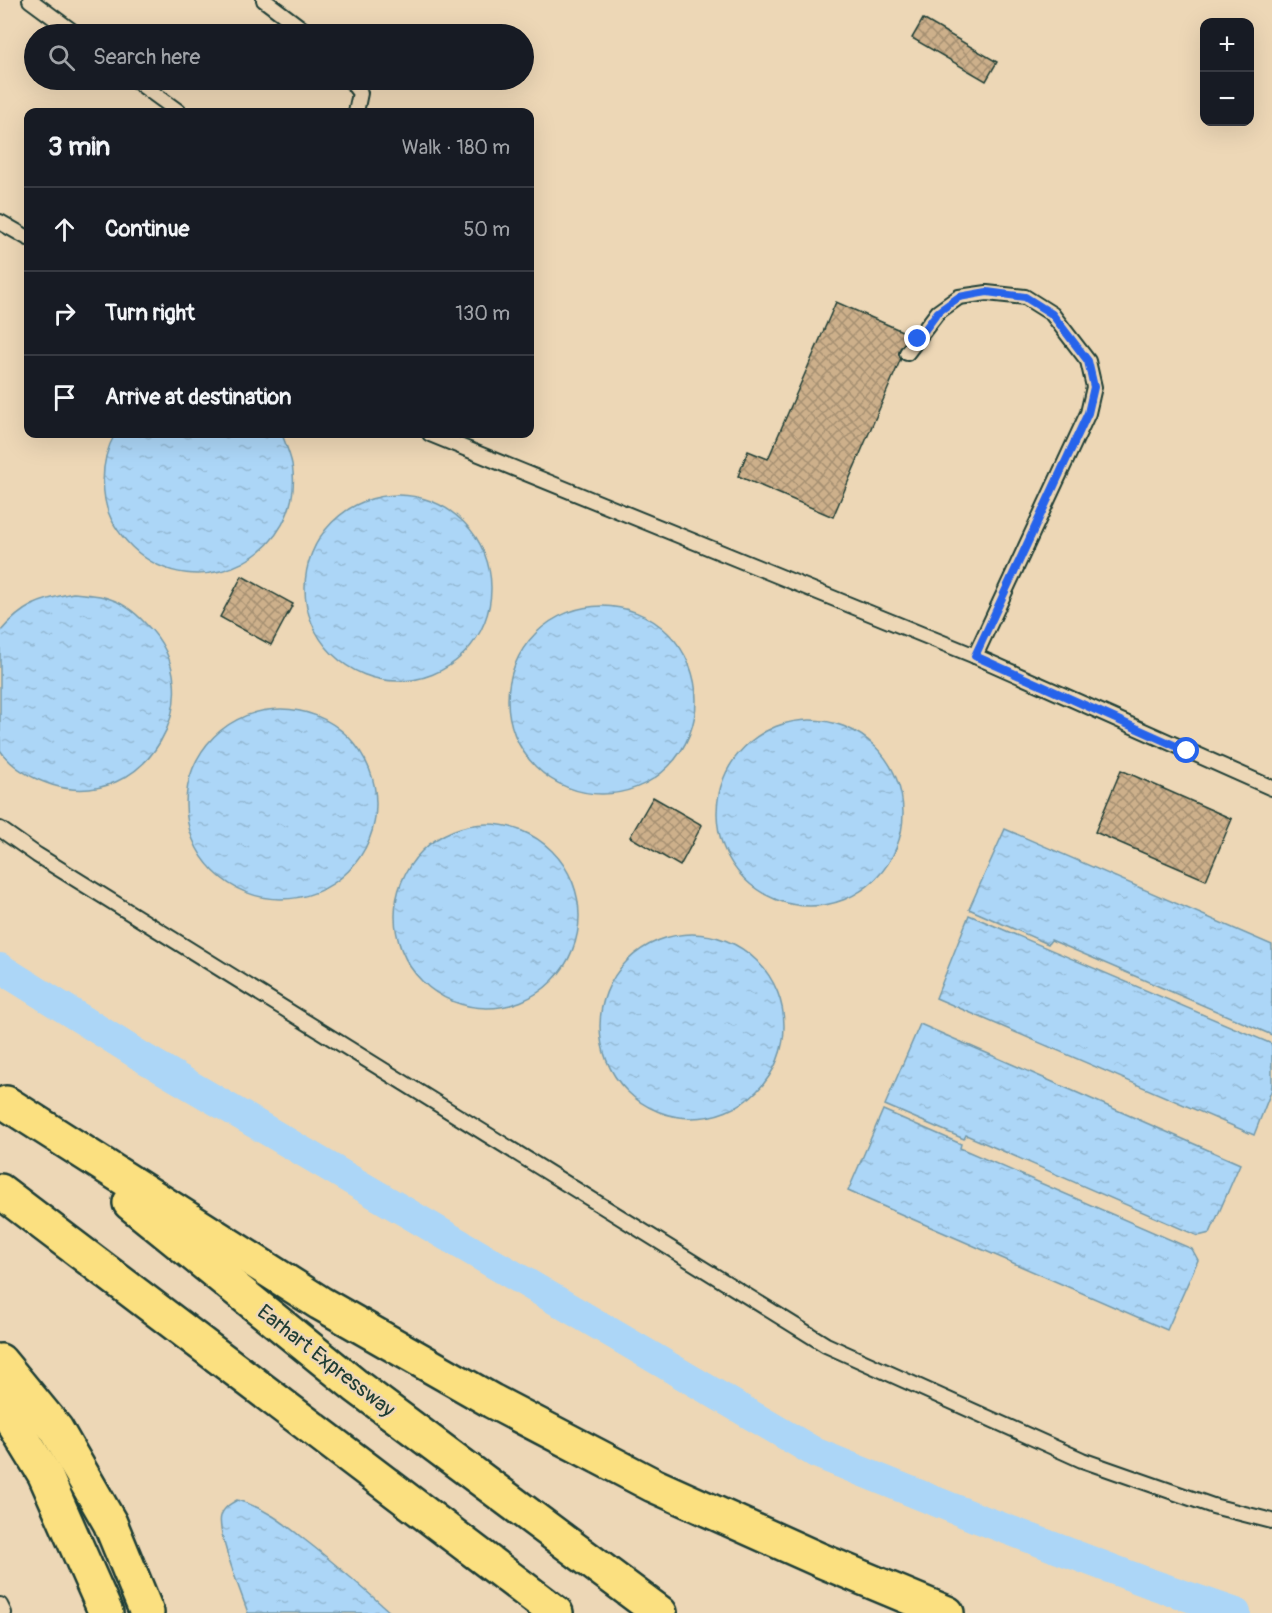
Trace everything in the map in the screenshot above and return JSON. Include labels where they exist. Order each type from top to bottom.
[{"type":"highway","name":"Earhart Expressway","points":[[3,1101],[356,1386],[660,1613]]},
{"type":"highway","points":[[3,1101],[320,1303],[492,1401],[653,1485],[820,1560],[947,1613]]},
{"type":"highway","points":[[0,1191],[556,1613]]},
{"type":"highway","points":[[0,1362],[56,1429],[110,1523],[147,1613]]},
{"type":"highway","points":[[0,1401],[45,1475],[105,1605],[106,1613]]},
{"type":"lane","points":[[30,0],[62,24]]},
{"type":"lane","points":[[264,0],[296,24]]},
{"type":"lane","points":[[149,90],[174,108]]},
{"type":"lane","points":[[357,108],[360,93],[358,90]]},
{"type":"lane","points":[[0,222],[24,236]]},
{"type":"lane","points":[[907,353],[938,312],[959,297],[987,292],[1025,297],[1052,314],[1088,361],[1094,387],[1088,413],[975,656]]},
{"type":"lane","points":[[440,438],[975,656],[1272,788]]},
{"type":"lane","points":[[0,829],[37,855],[826,1345],[1082,1460],[1213,1506],[1272,1521]]},
{"type":"lane","points":[[0,1605],[4,1613]]},
{"type":"water","points":[[113,438],[284,438],[292,464],[292,496],[282,524],[265,546],[242,563],[215,572],[187,573],[158,565],[132,547],[115,525],[106,507],[103,483],[108,450]]},
{"type":"water","points":[[398,495],[434,502],[464,522],[484,552],[491,588],[484,624],[464,654],[434,674],[398,681],[362,674],[332,654],[312,624],[305,588],[312,552],[332,522],[362,502]]},
{"type":"water","points":[[73,593],[110,599],[137,615],[166,652],[174,682],[172,713],[160,741],[142,765],[116,782],[86,789],[52,785],[37,779],[16,767],[0,750],[0,632],[16,616],[32,605]]},
{"type":"water","points":[[611,606],[647,617],[669,633],[681,648],[689,664],[695,682],[695,718],[689,736],[681,752],[669,767],[654,779],[638,787],[620,793],[593,794],[557,783],[529,760],[519,745],[509,718],[508,691],[519,655],[542,627],[557,617],[584,607]]},
{"type":"water","points":[[281,709],[317,716],[334,725],[348,737],[360,751],[369,768],[376,804],[369,840],[360,857],[348,871],[334,883],[317,892],[281,899],[245,892],[228,883],[214,871],[202,857],[193,840],[186,804],[193,768],[202,751],[214,737],[228,725],[245,716]]},
{"type":"water","points":[[810,720],[828,722],[845,728],[861,736],[875,748],[887,762],[895,778],[901,795],[903,813],[901,831],[895,848],[887,864],[875,878],[861,890],[845,898],[828,904],[810,906],[792,904],[775,898],[759,890],[745,878],[733,864],[725,848],[719,831],[717,813],[719,795],[725,778],[733,762],[745,748],[759,736],[775,728],[792,722]]},
{"type":"water","points":[[487,824],[505,825],[522,831],[538,839],[552,851],[564,865],[572,881],[578,898],[578,934],[572,951],[564,967],[552,981],[538,993],[522,1001],[505,1007],[487,1008],[469,1007],[452,1001],[436,993],[422,981],[410,967],[402,951],[396,934],[395,916],[396,898],[402,881],[410,865],[422,851],[436,839],[452,831],[469,825]]},
{"type":"water","points":[[1005,829],[1272,945],[1272,1035],[1051,940],[1048,944],[969,909]]},
{"type":"water","points":[[969,915],[1272,1044],[1272,1089],[1254,1135],[936,998]]},
{"type":"water","points":[[692,934],[727,941],[743,949],[757,961],[769,975],[777,991],[784,1026],[777,1061],[769,1077],[757,1091],[743,1103],[727,1111],[692,1118],[657,1111],[641,1103],[627,1091],[615,1077],[607,1061],[600,1026],[607,991],[615,975],[627,961],[641,949],[657,941]]},
{"type":"water","points":[[920,1024],[1240,1164],[1210,1233],[1198,1236],[966,1135],[964,1139],[885,1105]]},
{"type":"water","points":[[883,1110],[961,1144],[960,1148],[1192,1249],[1198,1260],[1167,1330],[848,1191]]},
{"type":"water","points":[[237,1500],[265,1511],[281,1522],[391,1613],[248,1613],[220,1524],[223,1511]]},
{"type":"building","points":[[923,19],[997,62],[986,81],[912,38]]},
{"type":"building","points":[[836,302],[911,335],[833,517],[738,476],[748,451],[768,459]]},
{"type":"building","points":[[242,576],[293,604],[271,645],[220,617]]},
{"type":"building","points":[[1121,770],[1232,819],[1206,880],[1095,832]]},
{"type":"building","points":[[653,797],[702,825],[680,866],[630,837]]},
{"type":"waterway","points":[[0,968],[142,1057],[816,1453],[977,1518],[1236,1613]]},
{"type":"route","points":[[918,339],[938,312],[959,297],[987,292],[1025,297],[1052,314],[1088,361],[1094,387],[1088,413],[975,656],[1187,751]]}]
